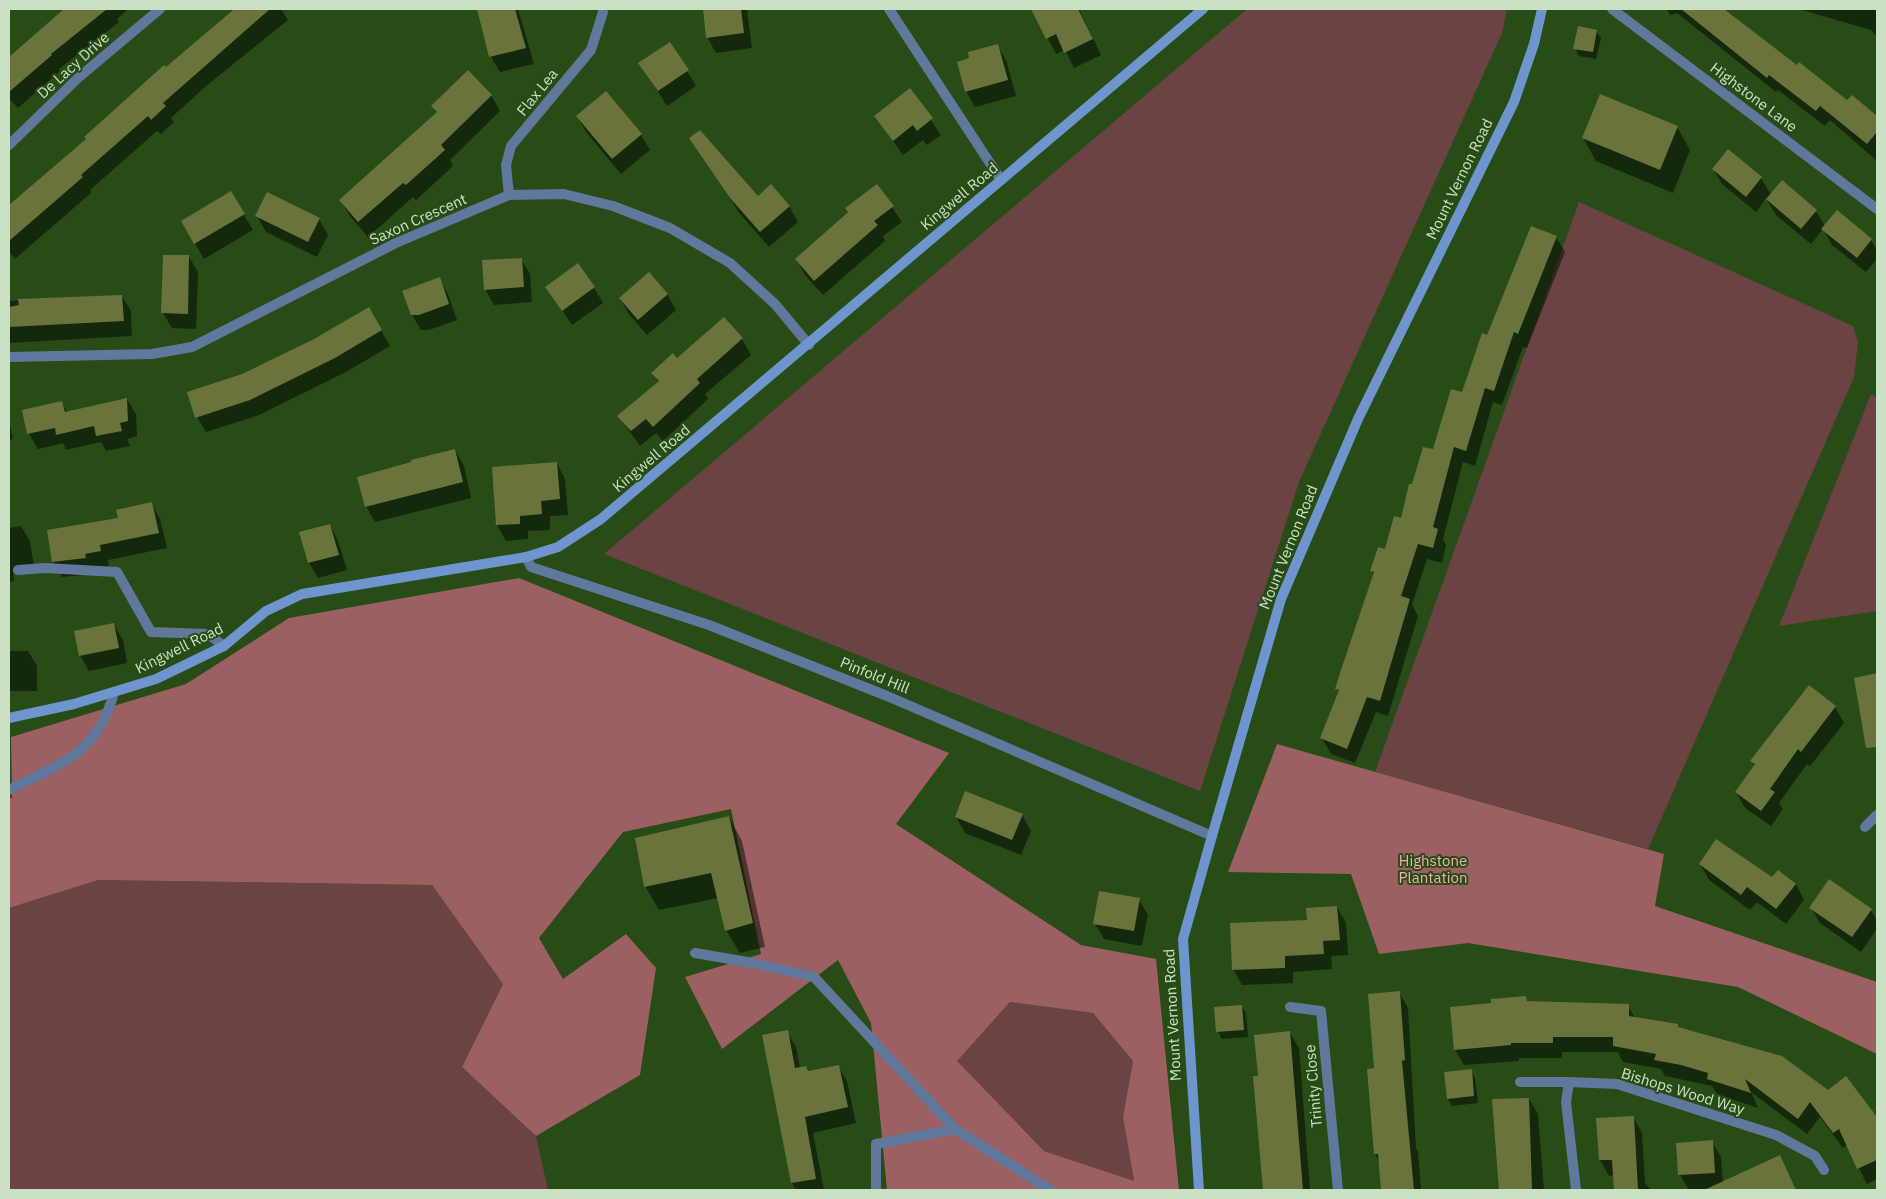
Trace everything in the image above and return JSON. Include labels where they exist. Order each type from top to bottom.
[{"type":"street","name":"De Lacy Drive","points":[[9,145],[78,78],[160,9]]},
{"type":"street","points":[[888,9],[1001,180]]},
{"type":"street","name":"Kingwell Road","points":[[9,718],[74,704],[156,679],[224,646],[266,611],[302,594],[526,557],[558,547],[601,520],[1203,9]]},
{"type":"street","name":"Mount Vernon Road","points":[[1199,1190],[1183,939],[1212,836],[1281,599],[1358,419],[1514,102],[1534,44],[1542,9]]},
{"type":"street","name":"Highstone Lane","points":[[1612,9],[1877,209]]},
{"type":"street","name":"Flax Lea","points":[[510,195],[506,165],[512,146],[591,50],[603,12]]},
{"type":"street","name":"Saxon Crescent","points":[[9,357],[152,354],[192,347],[396,243],[510,195],[564,194],[613,206],[670,228],[730,263],[775,304],[809,345]]},
{"type":"street","name":"Pinfold Hill","points":[[526,557],[531,567],[709,625],[870,688],[1212,836]]},
{"type":"street","points":[[18,570],[45,568],[117,572],[152,632],[208,634],[224,646]]},
{"type":"street","points":[[9,790],[77,754],[91,741],[108,714],[114,692]]},
{"type":"street","points":[[1865,827],[1877,815]]},
{"type":"street","points":[[694,953],[753,963],[814,977],[955,1129],[1050,1190]]},
{"type":"street","name":"Trinity Close","points":[[1290,1007],[1321,1011],[1338,1190]]},
{"type":"street","name":"Bishops Wood Way","points":[[1520,1082],[1617,1084],[1776,1135],[1814,1156],[1824,1170]]},
{"type":"street","points":[[1569,1082],[1566,1102],[1576,1190]]},
{"type":"street","points":[[876,1190],[876,1144],[955,1129]]},
{"type":"shaded area","points":[[1247,9],[1507,9],[1502,33],[1299,482],[1200,791],[604,554]]},
{"type":"shaded area","points":[[1579,202],[1853,326],[1858,342],[1854,377],[1648,849],[1375,772]]},
{"type":"shaded area","points":[[1871,394],[1877,398],[1877,611],[1779,626]]},
{"type":"shaded area","points":[[97,880],[432,885],[503,984],[462,1067],[536,1136],[548,1190],[9,1190],[9,908]]},
{"type":"shaded area","points":[[1010,1002],[1093,1013],[1133,1061],[1123,1117],[1134,1182],[1044,1151],[956,1061]]},
{"type":"green space","points":[[519,578],[949,753],[896,824],[1081,945],[1156,959],[1179,1190],[887,1190],[871,1023],[838,960],[722,1049],[685,977],[761,954],[731,809],[623,832],[539,938],[563,979],[626,934],[656,968],[640,1075],[536,1136],[462,1067],[503,984],[432,885],[98,880],[9,908],[9,798],[12,798],[11,737],[186,684],[289,618]],"holes":[[[1010,1002],[1093,1013],[1133,1061],[1123,1117],[1134,1181],[1044,1151],[957,1061]]]},
{"type":"green space","name":"Highstone Plantation","points":[[1277,744],[1664,854],[1655,906],[1877,982],[1877,1054],[1738,987],[1468,943],[1379,954],[1351,874],[1228,872]]},
{"type":"building","points":[[64,9],[107,9],[51,54],[9,92],[9,57]]},
{"type":"building","points":[[234,9],[270,9],[163,103],[166,106],[151,120],[148,116],[81,175],[83,177],[9,241],[9,205],[86,139],[84,137],[164,65],[166,67]]},
{"type":"building","points":[[477,9],[515,9],[526,48],[489,57]]},
{"type":"building","points":[[703,9],[741,9],[744,33],[706,38]]},
{"type":"building","points":[[1031,9],[1078,9],[1093,39],[1064,53],[1056,34],[1046,39]]},
{"type":"building","points":[[1681,9],[1724,9],[1797,65],[1799,62],[1847,100],[1852,95],[1877,116],[1877,132],[1867,144],[1820,106],[1816,111],[1769,75],[1767,78]]},
{"type":"building","points":[[1578,26],[1597,30],[1593,52],[1573,49]]},
{"type":"building","points":[[670,42],[689,70],[658,91],[638,63]]},
{"type":"building","points":[[998,44],[1008,80],[965,92],[957,62],[969,58],[968,52]]},
{"type":"building","points":[[468,70],[492,95],[441,145],[445,150],[406,185],[403,183],[358,222],[339,200],[437,112],[431,106]]},
{"type":"building","points":[[910,88],[933,118],[917,131],[913,125],[893,141],[874,116]]},
{"type":"building","points":[[606,91],[642,134],[612,159],[576,116]]},
{"type":"building","points":[[1600,94],[1678,126],[1660,170],[1582,138]]},
{"type":"building","points":[[700,130],[758,196],[771,184],[790,206],[760,232],[730,198],[689,138]]},
{"type":"building","points":[[1728,149],[1762,177],[1746,197],[1712,169]]},
{"type":"building","points":[[1782,180],[1817,210],[1801,229],[1766,199]]},
{"type":"building","points":[[877,184],[894,206],[874,221],[878,225],[814,281],[795,259],[848,212],[845,208]]},
{"type":"building","points":[[231,191],[245,214],[194,244],[181,221]]},
{"type":"building","points":[[267,192],[320,218],[308,242],[255,216]]},
{"type":"building","points":[[1837,210],[1872,239],[1857,258],[1821,229]]},
{"type":"building","points":[[1531,226],[1557,236],[1518,334],[1514,332],[1494,391],[1485,388],[1466,451],[1454,447],[1433,527],[1438,529],[1433,548],[1418,544],[1401,596],[1410,599],[1380,701],[1367,697],[1347,749],[1320,738],[1339,690],[1335,689],[1374,572],[1370,571],[1378,547],[1385,549],[1394,516],[1401,518],[1409,484],[1412,484],[1423,447],[1433,449],[1451,389],[1462,392],[1482,333],[1487,335]]},
{"type":"building","points":[[163,255],[189,255],[188,314],[161,313]]},
{"type":"building","points":[[522,258],[524,287],[484,290],[482,260]]},
{"type":"building","points":[[578,263],[595,287],[562,311],[545,287]]},
{"type":"building","points":[[649,272],[668,294],[638,320],[619,298]]},
{"type":"building","points":[[440,277],[449,304],[419,315],[411,315],[402,291]]},
{"type":"building","points":[[122,295],[124,321],[9,327],[9,307],[19,305],[18,299]]},
{"type":"building","points":[[369,307],[382,330],[335,358],[250,400],[195,418],[187,392],[242,374],[314,339]]},
{"type":"building","points":[[724,317],[743,338],[697,379],[700,383],[653,427],[646,419],[631,431],[617,416],[659,381],[651,373],[673,353],[677,358]]},
{"type":"building","points":[[127,398],[128,421],[120,423],[122,431],[96,436],[94,426],[56,435],[55,428],[27,434],[22,410],[62,401],[65,412]]},
{"type":"building","points":[[455,449],[463,482],[365,507],[357,477],[411,462],[411,460]]},
{"type":"building","points":[[557,462],[560,499],[541,501],[542,514],[520,516],[520,524],[496,525],[492,467]]},
{"type":"building","points":[[152,502],[159,533],[100,545],[101,551],[85,554],[86,558],[52,562],[47,530],[118,518],[116,510]]},
{"type":"building","points":[[330,524],[339,555],[308,563],[299,532]]},
{"type":"building","points":[[114,623],[119,648],[79,656],[74,631]]},
{"type":"building","points":[[1877,673],[1877,747],[1866,748],[1854,678]]},
{"type":"building","points":[[1809,685],[1836,706],[1801,752],[1798,749],[1770,789],[1775,792],[1761,811],[1735,792],[1755,764],[1750,761]]},
{"type":"building","points":[[965,791],[1023,814],[1012,840],[955,817]]},
{"type":"building","points":[[729,816],[753,923],[725,931],[711,873],[644,887],[635,838]]},
{"type":"building","points":[[1716,839],[1772,877],[1778,870],[1796,884],[1776,909],[1747,887],[1741,895],[1699,864]]},
{"type":"building","points":[[1829,879],[1872,909],[1852,937],[1809,908]]},
{"type":"building","points":[[1099,891],[1140,898],[1134,931],[1093,924]]},
{"type":"building","points":[[1337,906],[1340,940],[1323,941],[1324,954],[1285,956],[1285,968],[1232,970],[1230,923],[1307,920],[1306,908]]},
{"type":"building","points":[[1400,991],[1405,1060],[1402,1061],[1414,1190],[1381,1190],[1378,1154],[1374,1154],[1367,1069],[1374,1068],[1368,994]]},
{"type":"building","points":[[1526,996],[1527,1001],[1629,1004],[1629,1016],[1678,1024],[1678,1027],[1782,1056],[1828,1090],[1846,1076],[1877,1117],[1877,1160],[1857,1169],[1839,1129],[1833,1133],[1810,1102],[1798,1119],[1745,1079],[1751,1093],[1707,1079],[1708,1073],[1654,1060],[1656,1054],[1613,1046],[1613,1037],[1553,1037],[1553,1043],[1511,1043],[1511,1045],[1454,1050],[1450,1007],[1491,1003],[1491,999]]},
{"type":"building","points":[[1242,1005],[1244,1030],[1216,1032],[1214,1007]]},
{"type":"building","points":[[788,1030],[795,1068],[806,1066],[808,1071],[839,1065],[848,1107],[805,1117],[816,1179],[791,1183],[762,1035]]},
{"type":"building","points":[[1290,1031],[1303,1190],[1263,1190],[1253,1076],[1258,1076],[1254,1035]]},
{"type":"building","points":[[1472,1069],[1474,1096],[1447,1099],[1444,1072]]},
{"type":"building","points":[[1529,1098],[1532,1189],[1499,1190],[1492,1099]]},
{"type":"building","points":[[1634,1116],[1638,1190],[1614,1190],[1612,1160],[1599,1160],[1596,1118]]},
{"type":"building","points":[[1713,1140],[1715,1173],[1678,1175],[1676,1143]]},
{"type":"building","points":[[1780,1155],[1796,1190],[1704,1190]]}]
